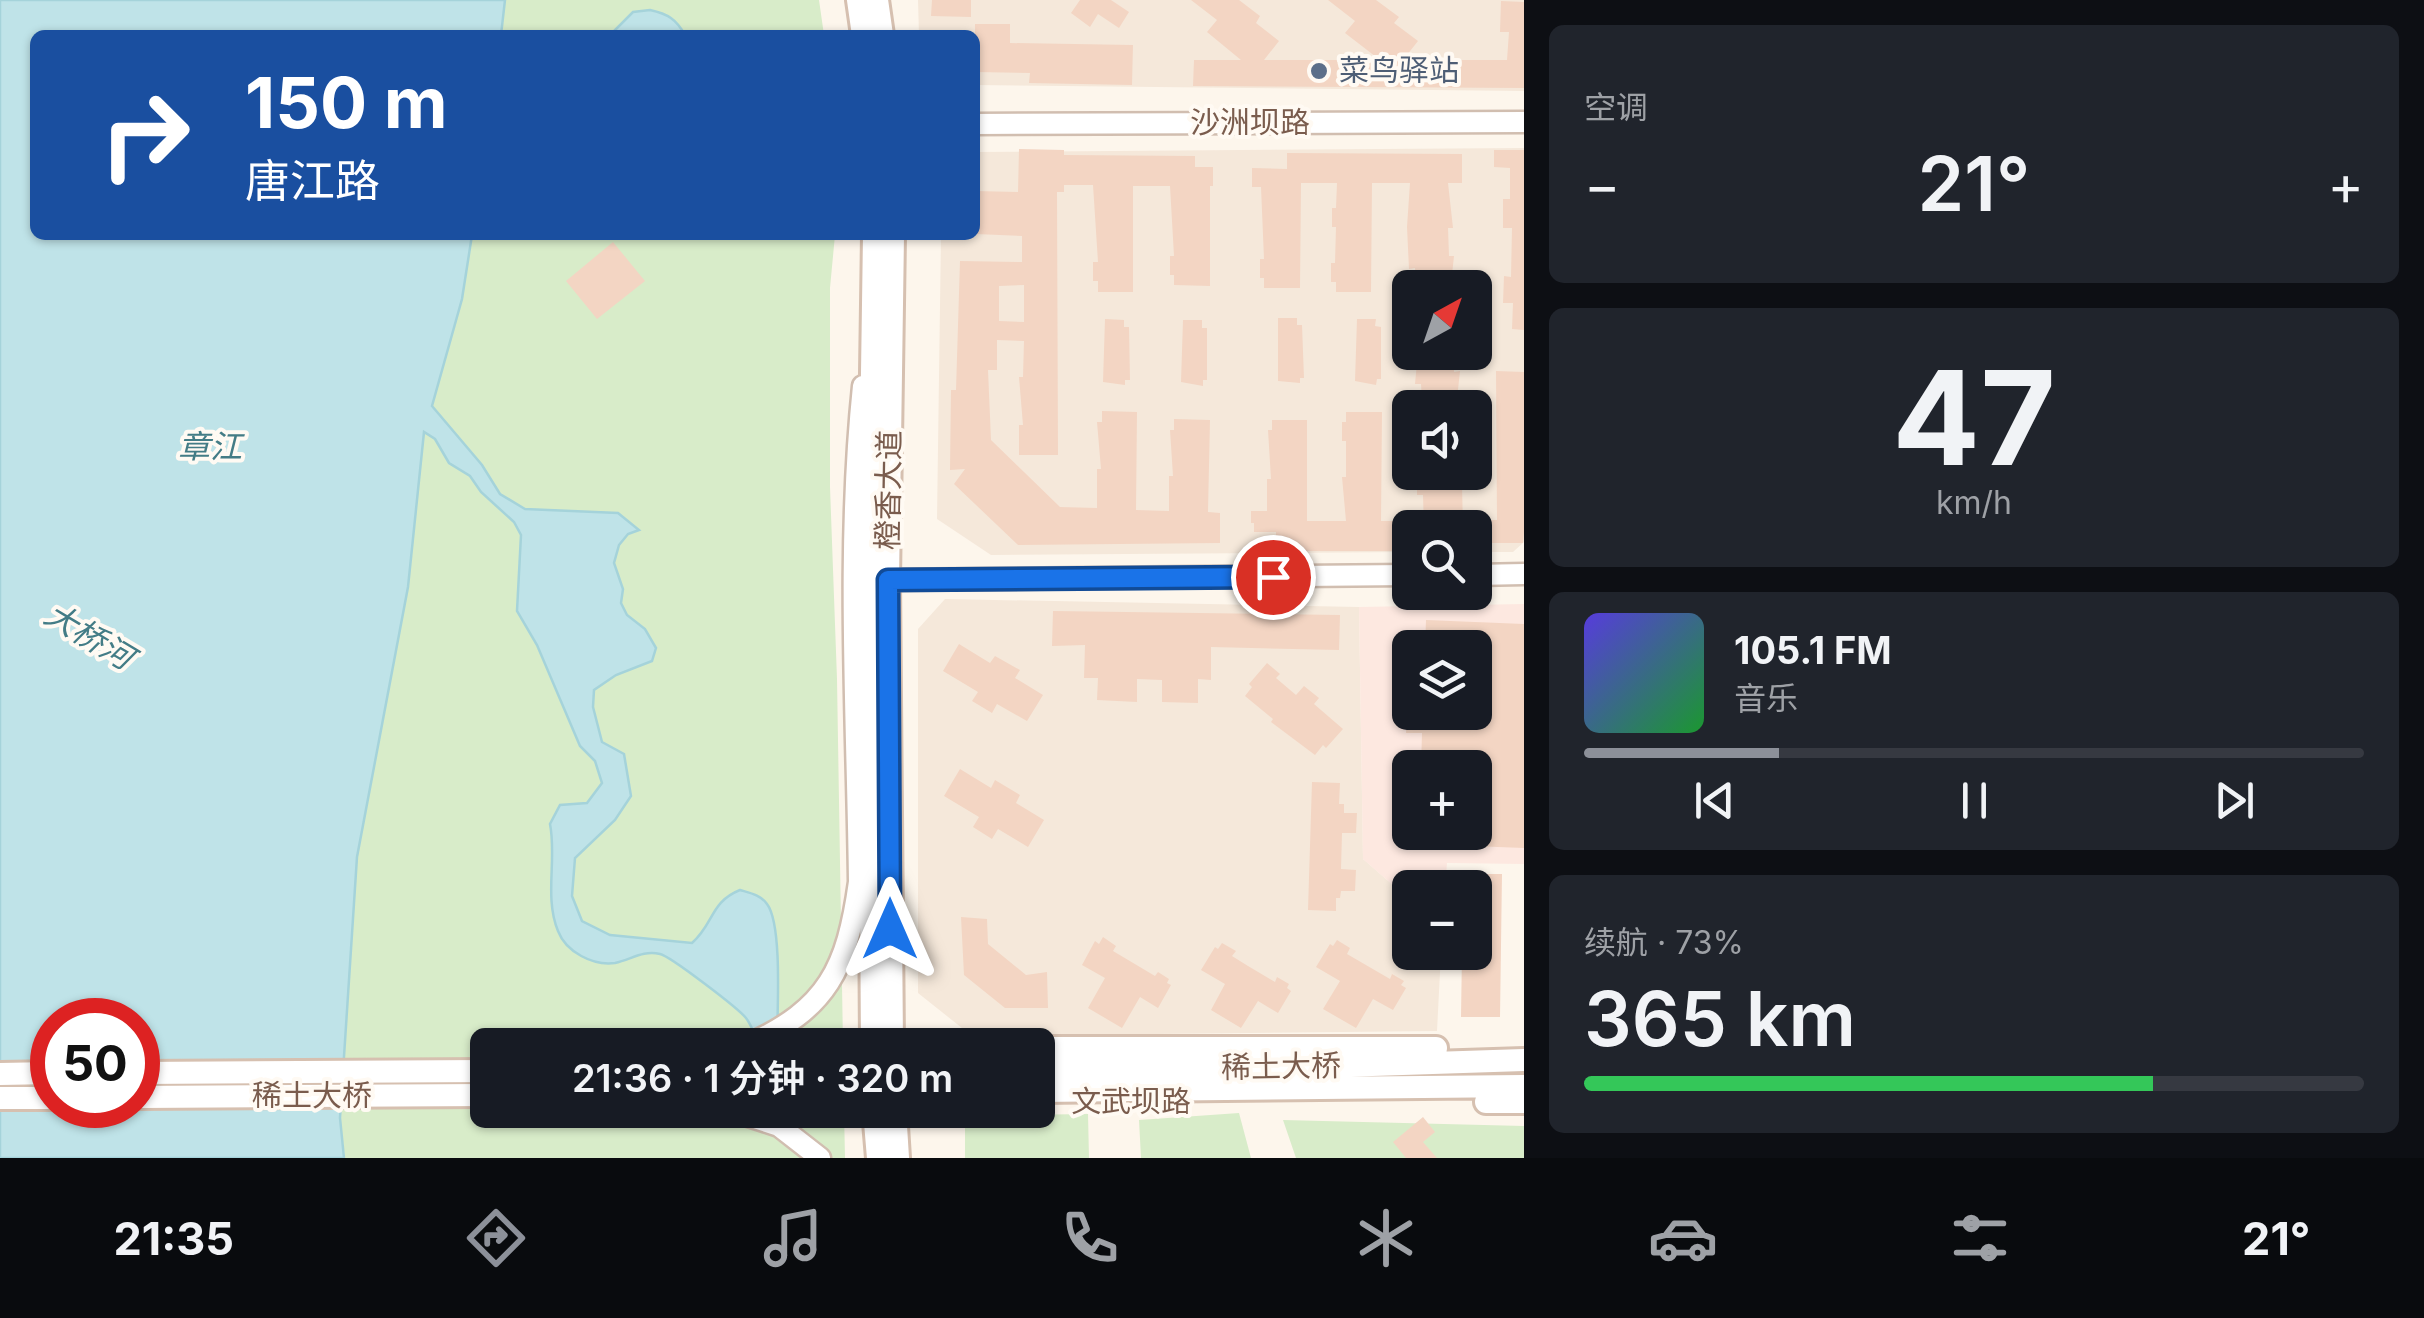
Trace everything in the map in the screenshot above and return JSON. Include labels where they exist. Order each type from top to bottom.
[{"type":"main road","points":[[858,0],[861,30]]},
{"type":"main road","points":[[878,0],[881,30]]},
{"type":"main road","name":"橙香大道","points":[[874,240],[878,580],[891,1028]]},
{"type":"main road","name":"橙香大道","points":[[872,1028],[878,580],[893,240]]},
{"type":"main road","name":"文武坝路","points":[[1055,1048],[1524,1048]]},
{"type":"main road","name":"稀土大桥","points":[[1055,1090],[1313,1078],[1524,1060]]},
{"type":"main road","name":"稀土大桥","points":[[1055,1070],[1524,1086]]},
{"type":"main road","name":"稀土大桥","points":[[160,1073],[470,1071]]},
{"type":"main road","points":[[0,1074],[30,1074]]},
{"type":"main road","name":"稀土大桥","points":[[160,1097],[470,1094]]},
{"type":"main road","points":[[0,1098],[30,1098]]},
{"type":"main road","name":"文武坝路","points":[[1055,1102],[1524,1102]]},
{"type":"main road","points":[[876,1128],[878,1158]]},
{"type":"main road","points":[[896,1128],[898,1158]]},
{"type":"street","name":"沙洲坝路","points":[[980,124],[1524,122]]},
{"type":"street","points":[[780,1028],[813,1005],[839,962],[853,924],[858,882],[857,440],[873,284]]},
{"type":"street","points":[[1492,575],[1524,574]]},
{"type":"street","points":[[878,580],[1392,576]]},
{"type":"street","points":[[782,1128],[820,1158]]},
{"type":"shaded area","points":[[918,0],[1524,0],[1524,91],[980,85],[980,30],[919,30]]},
{"type":"shaded area","points":[[1524,148],[1524,542],[1513,552],[1492,552],[1492,510],[1392,510],[1392,552],[991,555],[937,519],[941,240],[980,240],[980,152]]},
{"type":"shaded area","points":[[945,599],[1359,607],[1363,859],[1392,884],[1392,970],[1440,970],[1437,1031],[1055,1035],[1055,1028],[962,1028],[918,993],[918,629]]},
{"type":"shaded area","points":[[1524,604],[1524,864],[1447,863],[1446,870],[1392,870],[1392,884],[1363,859],[1359,607],[1492,610],[1492,605]]},
{"type":"green space","points":[[505,0],[819,0],[823,30],[502,30]]},
{"type":"green space","points":[[471,240],[835,240],[830,288],[830,487],[843,1028],[470,1028],[470,1128],[844,1128],[845,1158],[345,1158],[340,1118],[357,857],[408,587],[424,432],[462,299]]},
{"type":"green space","points":[[1239,1113],[1251,1158],[1141,1158],[1139,1120]]},
{"type":"green space","points":[[1055,1114],[1088,1114],[1089,1158],[965,1158],[965,1128],[1055,1128]]},
{"type":"green space","points":[[1283,1120],[1524,1126],[1524,1158],[1296,1158]]},
{"type":"water","name":"章江","points":[[0,0],[505,0],[502,30],[30,30],[30,240],[471,240],[462,299],[432,406],[482,465],[500,494],[525,509],[618,513],[639,530],[628,534],[619,545],[614,563],[623,589],[621,603],[656,648],[652,661],[616,675],[594,690],[593,707],[602,742],[624,754],[631,796],[615,820],[575,858],[572,896],[582,921],[610,935],[692,943],[717,907],[740,890],[762,898],[772,915],[778,971],[777,1028],[752,1028],[740,1012],[660,954],[648,953],[615,963],[598,962],[581,956],[562,939],[552,905],[550,824],[560,805],[587,803],[602,783],[595,761],[580,746],[537,645],[517,611],[521,535],[514,522],[481,492],[470,476],[449,463],[435,439],[424,432],[408,587],[357,857],[340,1118],[344,1158],[0,1158]]},
{"type":"water","points":[[633,12],[662,13],[682,30],[615,30]]},
{"type":"building","points":[[932,0],[971,0],[971,17],[931,16]]},
{"type":"building","points":[[1080,0],[1111,0],[1129,12],[1119,28],[1098,14],[1090,27],[1071,13]]},
{"type":"building","points":[[1191,0],[1239,0],[1260,16],[1256,23],[1279,41],[1264,60],[1380,60],[1345,33],[1355,21],[1328,0],[1376,0],[1399,17],[1394,23],[1418,41],[1403,60],[1507,60],[1509,32],[1500,32],[1501,1],[1524,2],[1524,88],[1193,86],[1194,60],[1241,60],[1207,32],[1217,20]]},
{"type":"building","points":[[975,24],[1010,24],[1010,43],[1133,45],[1132,85],[1029,83],[1030,73],[980,72],[980,30],[975,30]]},
{"type":"building","points":[[1019,149],[1064,150],[1064,155],[1195,156],[1195,167],[1213,167],[1210,286],[1174,285],[1174,275],[1170,275],[1170,256],[1174,256],[1170,186],[1133,186],[1133,292],[1098,292],[1098,281],[1093,281],[1093,262],[1098,262],[1093,185],[1064,185],[1064,192],[1057,192],[1058,455],[1019,455],[1019,425],[1023,425],[1019,377],[1023,377],[1024,341],[997,340],[997,370],[988,370],[991,440],[1060,507],[1097,508],[1097,469],[1101,469],[1097,422],[1102,422],[1102,411],[1137,412],[1136,510],[1169,511],[1169,476],[1173,476],[1170,430],[1174,430],[1174,419],[1210,420],[1208,512],[1220,513],[1220,543],[1018,545],[954,484],[965,469],[950,470],[960,261],[1022,262],[1022,236],[980,234],[980,191],[1018,192]],"holes":[[[1024,285],[1024,322],[999,321],[999,286]]]},
{"type":"building","points":[[1494,150],[1524,150],[1524,330],[1512,329],[1513,303],[1503,303],[1504,276],[1511,277],[1512,228],[1503,228],[1503,199],[1510,199],[1510,168],[1494,167]]},
{"type":"building","points":[[1287,153],[1462,154],[1462,183],[1448,183],[1452,270],[1409,269],[1410,183],[1372,183],[1371,292],[1336,292],[1336,282],[1331,282],[1331,263],[1335,263],[1332,208],[1336,208],[1337,183],[1301,183],[1300,288],[1264,288],[1264,278],[1260,278],[1260,259],[1264,259],[1261,187],[1252,187],[1252,168],[1287,169]]},
{"type":"building","points":[[613,242],[645,281],[597,319],[566,281]]},
{"type":"building","points":[[1278,318],[1297,318],[1297,325],[1302,325],[1304,378],[1300,378],[1300,383],[1278,381]]},
{"type":"building","points":[[1105,319],[1124,320],[1124,327],[1129,327],[1130,380],[1125,380],[1125,385],[1103,382]]},
{"type":"building","points":[[1357,319],[1376,319],[1375,326],[1381,327],[1381,379],[1377,379],[1376,385],[1355,381]]},
{"type":"building","points":[[1183,320],[1202,320],[1202,328],[1207,328],[1207,380],[1203,380],[1203,386],[1181,382]]},
{"type":"building","points":[[1416,370],[1460,371],[1458,390],[1421,390],[1421,384],[1415,384]]},
{"type":"building","points":[[1496,371],[1524,372],[1523,543],[1492,543],[1492,520],[1497,520]]},
{"type":"building","points":[[1346,412],[1382,412],[1381,521],[1392,521],[1392,551],[1276,551],[1276,532],[1254,532],[1251,523],[1251,511],[1267,511],[1267,479],[1271,479],[1268,430],[1272,430],[1272,420],[1307,420],[1307,521],[1346,521],[1342,477],[1346,477],[1346,441],[1342,441],[1342,422],[1346,422]]},
{"type":"building","points":[[1417,490],[1462,490],[1463,510],[1423,510],[1423,495],[1417,495]]},
{"type":"building","points":[[1053,611],[1340,615],[1339,650],[1211,647],[1211,680],[1198,679],[1198,703],[1162,702],[1162,680],[1137,679],[1137,702],[1097,700],[1098,678],[1084,678],[1085,645],[1052,646]]},
{"type":"building","points":[[1426,620],[1524,624],[1524,848],[1492,847],[1492,750],[1422,750],[1422,733],[1406,733],[1492,730],[1492,630],[1426,630]]},
{"type":"building","points":[[959,644],[990,663],[995,656],[1020,670],[1015,678],[1043,695],[1027,721],[997,704],[992,713],[972,701],[978,692],[943,671]]},
{"type":"building","points":[[1267,663],[1280,674],[1276,678],[1296,695],[1304,686],[1319,698],[1314,704],[1343,729],[1315,755],[1271,722],[1273,719],[1245,696],[1252,687],[1249,684]]},
{"type":"building","points":[[960,769],[991,788],[995,780],[1020,795],[1016,803],[1044,820],[1028,847],[998,829],[992,839],[973,827],[979,817],[944,796]]},
{"type":"building","points":[[1312,782],[1340,783],[1339,804],[1344,804],[1344,813],[1357,813],[1356,833],[1342,833],[1341,869],[1356,870],[1355,891],[1341,891],[1340,898],[1336,898],[1336,911],[1308,910]]},
{"type":"building","points":[[1492,874],[1502,874],[1500,1017],[1461,1017],[1462,970],[1492,970]]},
{"type":"building","points":[[961,917],[987,919],[988,944],[1026,975],[1047,972],[1048,1008],[1005,1008],[964,975]]},
{"type":"building","points":[[1103,937],[1116,946],[1113,951],[1155,976],[1158,972],[1171,985],[1158,1008],[1140,997],[1122,1028],[1088,1008],[1105,978],[1082,965],[1095,941],[1099,944]]},
{"type":"building","points":[[1337,940],[1350,948],[1347,954],[1390,979],[1392,974],[1404,981],[1401,985],[1406,988],[1393,1010],[1373,999],[1356,1028],[1323,1009],[1340,981],[1316,967],[1330,944],[1333,946]]},
{"type":"building","points":[[1222,943],[1236,951],[1232,956],[1248,966],[1275,982],[1277,977],[1289,984],[1287,988],[1291,991],[1278,1013],[1258,1001],[1241,1028],[1211,1010],[1225,984],[1201,970],[1215,947],[1218,949]]},
{"type":"building","points":[[1423,1117],[1435,1132],[1423,1142],[1437,1158],[1406,1158],[1393,1142]]},
{"type":"place","name":"菜鸟驿站","points":[[1319,71]]},
{"type":"route","points":[[890,929],[888,580],[1273,577]]},
{"type":"water label","name":"大桥河","points":[[89,636]]}]
